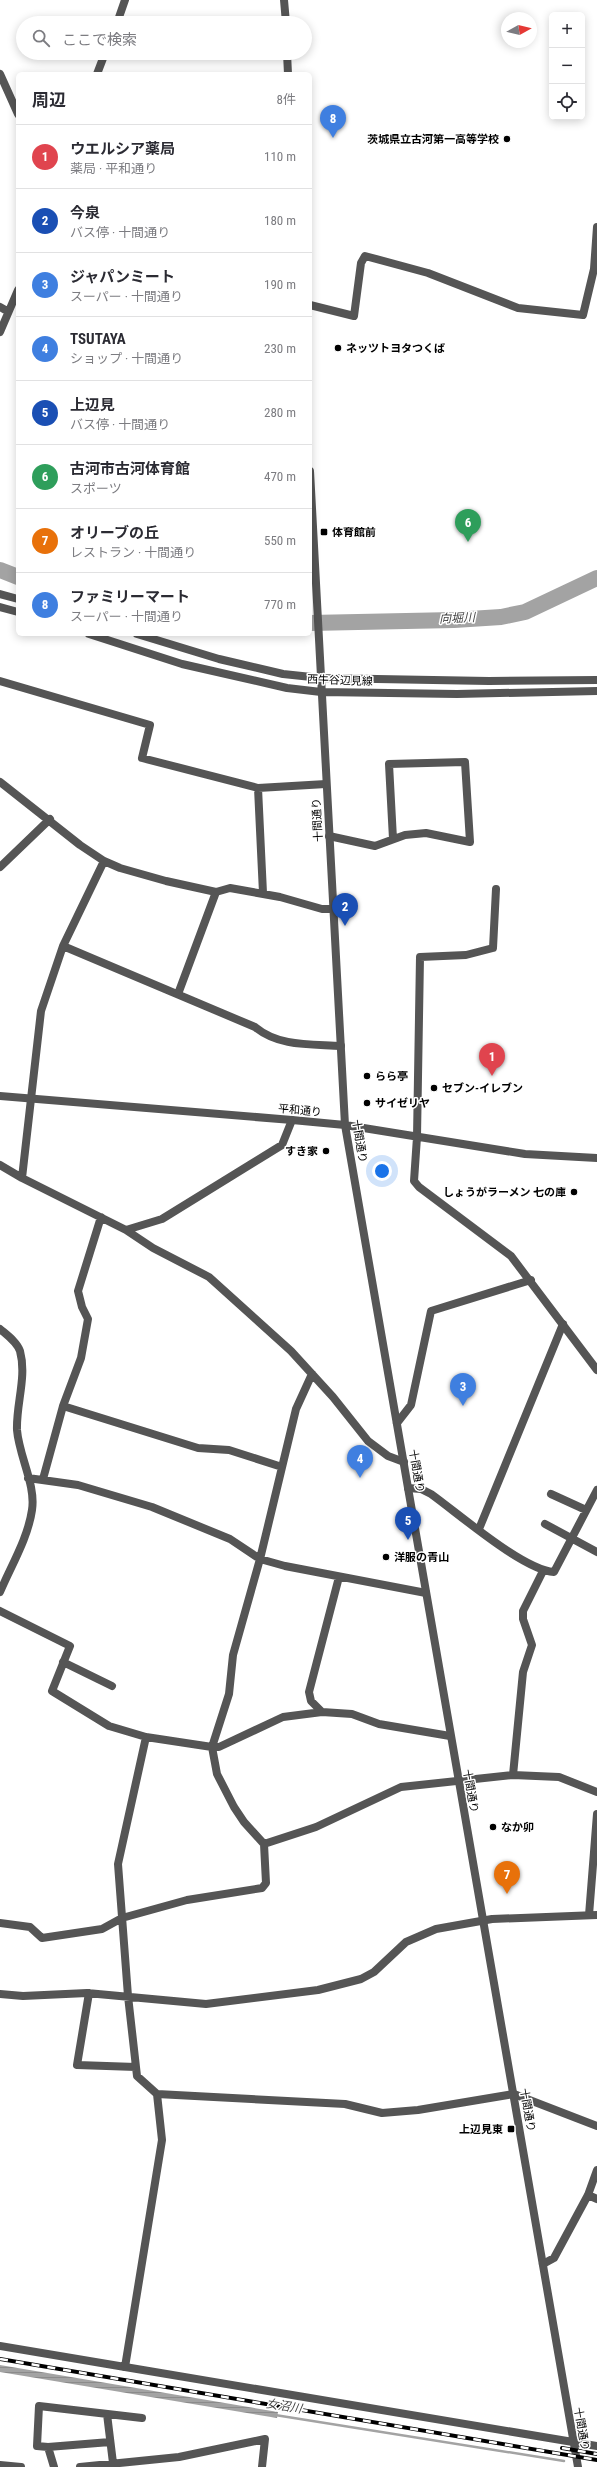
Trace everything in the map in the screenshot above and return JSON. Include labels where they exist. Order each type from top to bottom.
[{"type":"street","points":[[119,16],[125,0]]},
{"type":"street","points":[[284,0],[285,16]]},
{"type":"street","points":[[97,72],[102,60]]},
{"type":"street","points":[[287,60],[288,72]]},
{"type":"street","points":[[0,74],[16,110]]},
{"type":"street","points":[[312,306],[354,316],[361,263],[365,256],[428,273],[518,308],[583,315],[594,269],[597,227]]},
{"type":"street","points":[[0,332],[4,309],[16,293]]},
{"type":"street","name":"十間通り","points":[[312,510],[345,1125],[578,2467]]},
{"type":"street","points":[[0,594],[16,598]]},
{"type":"street","points":[[0,608],[16,612]]},
{"type":"street","name":"西牛谷辺見線","points":[[95,636],[182,664],[247,680],[321,692],[457,694],[597,691]]},
{"type":"street","name":"西牛谷辺見線","points":[[143,636],[218,659],[283,674],[320,678],[451,681],[597,680]]},
{"type":"street","points":[[0,681],[150,725],[142,758],[258,788],[326,784]]},
{"type":"street","points":[[329,836],[375,846],[393,839],[426,833],[470,842],[465,762],[389,764],[393,839]]},
{"type":"street","points":[[0,782],[50,819],[80,845],[104,861],[132,872],[216,892],[230,888],[263,893],[316,908],[333,909]]},
{"type":"street","points":[[258,788],[263,893]]},
{"type":"street","points":[[0,867],[50,819]]},
{"type":"street","points":[[22,1178],[41,1011],[63,946],[104,861]]},
{"type":"street","points":[[496,890],[493,948],[466,955],[420,957],[417,1137],[414,1181],[419,1187],[511,1256],[531,1280],[597,1370]]},
{"type":"street","points":[[178,994],[207,921],[216,892]]},
{"type":"street","points":[[63,946],[255,1027],[265,1035],[276,1040],[341,1046]]},
{"type":"street","name":"平和通り","points":[[0,1096],[345,1125],[524,1154],[597,1158]]},
{"type":"street","points":[[126,1230],[162,1219],[282,1145],[292,1120]]},
{"type":"street","points":[[0,1165],[22,1178],[126,1230],[153,1248],[209,1277],[291,1351],[334,1397],[368,1441],[388,1456],[404,1462]]},
{"type":"street","points":[[42,1479],[63,1406],[81,1358],[88,1319],[82,1307],[78,1291],[101,1217]]},
{"type":"street","points":[[397,1423],[411,1404],[432,1312],[531,1280]]},
{"type":"street","points":[[479,1529],[563,1324]]},
{"type":"street","points":[[0,1329],[14,1341],[20,1350],[22,1370],[17,1429],[21,1458],[32,1493],[32,1510],[0,1592]]},
{"type":"street","points":[[0,1923],[30,1927],[42,1938],[102,1929],[122,1918],[187,1900],[262,1888],[266,1883],[264,1844],[244,1822],[234,1807],[217,1774],[212,1747],[229,1694],[233,1655],[260,1559],[296,1409],[312,1374]]},
{"type":"street","points":[[63,1406],[198,1448],[229,1450],[282,1467]]},
{"type":"street","points":[[28,1478],[42,1479],[104,1491],[152,1507],[230,1539],[260,1559],[338,1577],[426,1593]]},
{"type":"street","points":[[408,1488],[421,1489],[431,1494],[479,1529],[496,1544],[543,1571],[554,1572],[597,1490]]},
{"type":"street","points":[[551,1494],[586,1510]]},
{"type":"street","points":[[545,1524],[597,1552]]},
{"type":"street","points":[[513,1775],[523,1672],[529,1659],[532,1645],[523,1619],[523,1611],[543,1571]]},
{"type":"street","points":[[322,1712],[311,1700],[309,1692],[338,1577]]},
{"type":"street","points":[[0,1611],[70,1646],[52,1691],[108,1726],[146,1738],[219,1747],[283,1717],[322,1712],[352,1714],[379,1724],[450,1736]]},
{"type":"street","points":[[63,1662],[112,1686]]},
{"type":"street","points":[[146,1738],[118,1864],[128,1996],[137,2076],[157,2094],[345,2104],[382,2113],[418,2110],[514,2094],[597,2126]]},
{"type":"street","points":[[264,1844],[316,1827],[401,1788],[513,1775],[559,1777],[597,1792]]},
{"type":"street","points":[[0,1994],[23,1996],[89,1993],[206,2004],[318,1990],[361,1979],[374,1972],[406,1942],[436,1929],[483,1920],[593,1915],[597,1814]]},
{"type":"street","points":[[89,1993],[77,2065],[136,2067]]},
{"type":"street","points":[[125,2368],[162,2140],[157,2094]]},
{"type":"street","points":[[543,2264],[554,2258],[588,2195],[597,2170]]},
{"type":"street","points":[[588,2195],[597,2199]]},
{"type":"street","points":[[0,2346],[597,2446]]},
{"type":"street","points":[[110,2442],[48,2447],[37,2446],[39,2406],[142,2418]]},
{"type":"street","points":[[107,2414],[113,2463]]},
{"type":"street","points":[[80,2467],[113,2463],[126,2464],[179,2457],[265,2439],[262,2467]]},
{"type":"street","points":[[48,2447],[54,2467]]},
{"type":"street","points":[[0,2465],[21,2467]]},
{"type":"shaded area","points":[[0,2365],[278,2412],[277,2418],[0,2372]]},
{"type":"waterway","name":"向堀川","points":[[0,570],[16,576]]},
{"type":"waterway","name":"向堀川","points":[[312,623],[454,620],[501,617],[525,612],[597,578]]},
{"type":"waterway","name":"女沼川","points":[[275,2415],[564,2461]]},
{"type":"railway","points":[[0,2359],[597,2460]]},
{"type":"railway","points":[[562,2448],[597,2454]]},
{"type":"place","name":"ファミリーマート","points":[[333,138]]},
{"type":"place","name":"茨城県立古河第一高等学校","points":[[507,139]]},
{"type":"place","name":"ネッツトヨタつくば","points":[[338,348]]},
{"type":"place","name":"体育館前","points":[[324,532]]},
{"type":"place","name":"古河市古河体育館","points":[[468,542]]},
{"type":"place","name":"今泉","points":[[345,926]]},
{"type":"place","name":"らら亭","points":[[367,1076]]},
{"type":"place","name":"ウエルシア薬局","points":[[492,1076]]},
{"type":"place","name":"セブン-イレブン","points":[[434,1088]]},
{"type":"place","name":"サイゼリヤ","points":[[367,1103]]},
{"type":"place","name":"すき家","points":[[326,1151]]},
{"type":"place","name":"しょうがラーメン 七の庫","points":[[574,1192]]},
{"type":"place","name":"ジャパンミート","points":[[463,1406]]},
{"type":"place","name":"TSUTAYA","points":[[360,1478]]},
{"type":"place","name":"上辺見","points":[[408,1540]]},
{"type":"place","name":"洋服の青山","points":[[386,1557]]},
{"type":"place","name":"なか卯","points":[[493,1827]]},
{"type":"place","name":"オリーブの丘","points":[[507,1894]]},
{"type":"place","name":"上辺見東","points":[[511,2129]]}]
